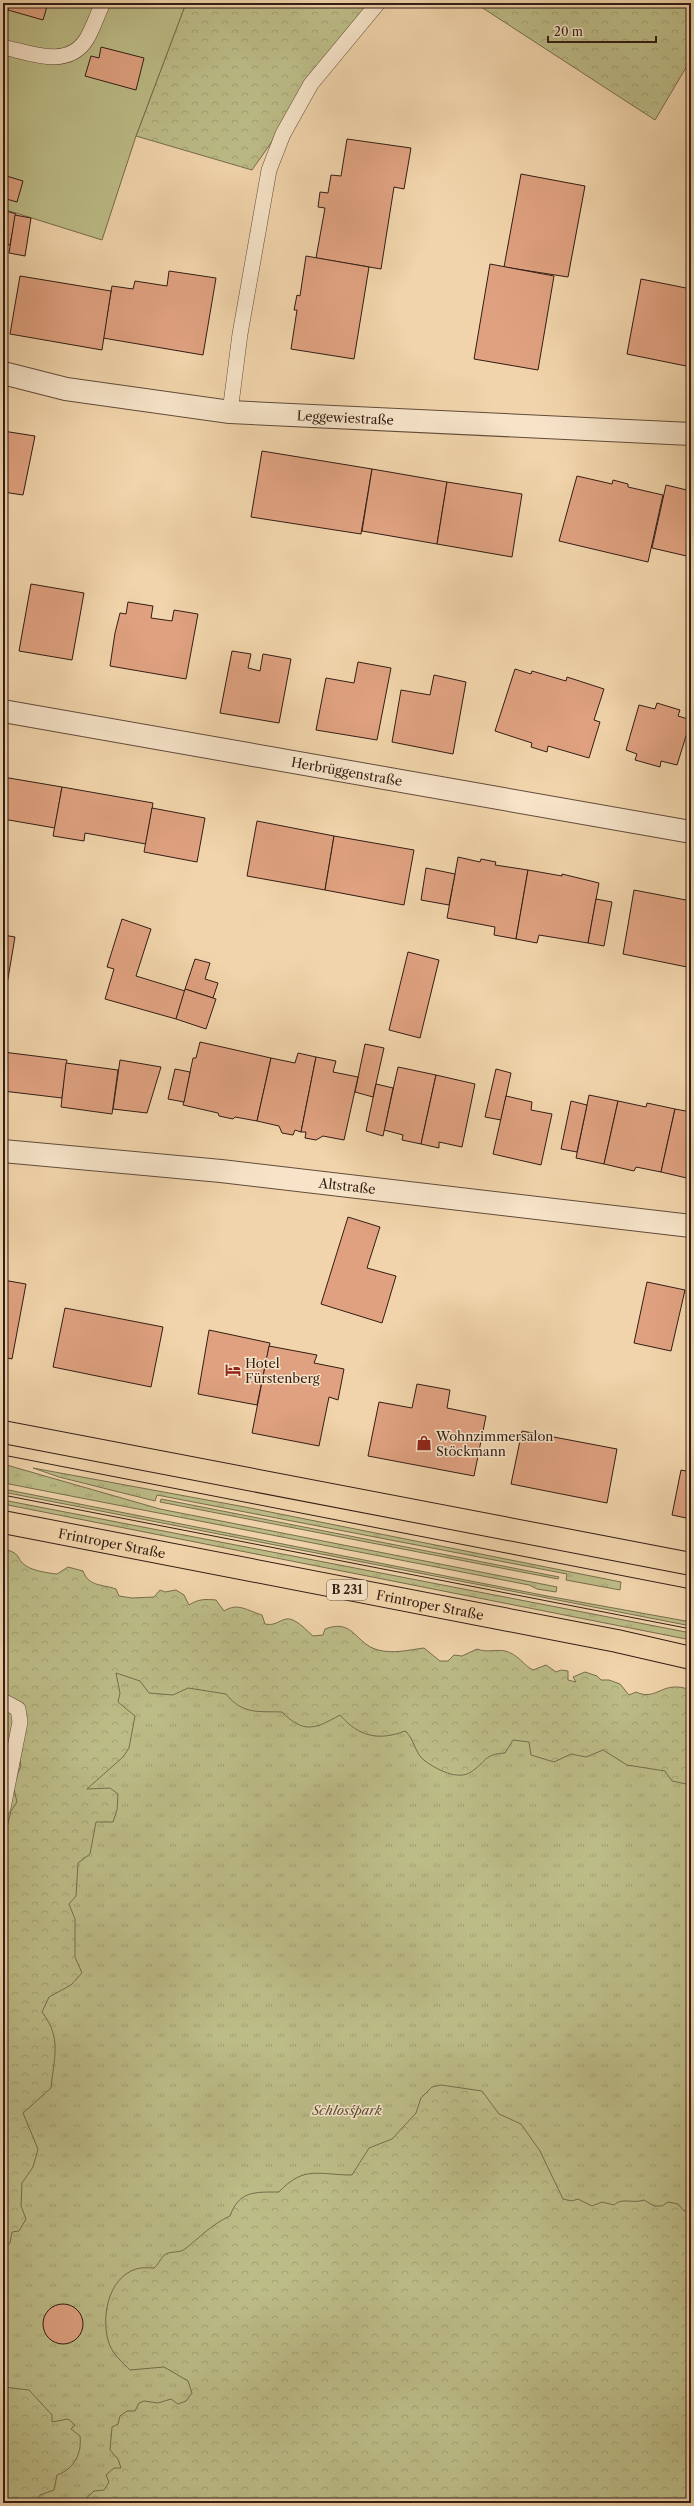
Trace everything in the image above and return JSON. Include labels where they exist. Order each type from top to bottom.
[{"type":"main road","points":[[3,1432],[691,1564]]},
{"type":"main road","name":"Frintroper Straße","points":[[3,1522],[691,1658]]},
{"type":"street","name":"Leggewiestraße","points":[[3,373],[66,389],[230,412],[691,434]]},
{"type":"street","name":"Herbrüggenstraße","points":[[3,711],[691,832]]},
{"type":"street","name":"Altstraße","points":[[3,1151],[221,1171],[691,1226]]},
{"type":"lane","points":[[3,48],[54,58],[73,54],[86,40],[103,3]]},
{"type":"lane","points":[[230,412],[240,334],[269,170],[283,134],[311,84],[378,3]]},
{"type":"lane","points":[[3,1701],[18,1709],[20,1722],[4,1802]]},
{"type":"green space","points":[[3,3],[186,3],[136,136],[102,240],[3,209]]},
{"type":"green space","points":[[186,3],[369,3],[252,170],[136,136]]},
{"type":"green space","points":[[475,3],[691,3],[691,59],[655,120]]},
{"type":"green space","points":[[3,1464],[160,1509],[557,1587],[556,1592],[537,1589],[529,1585],[4,1483]]},
{"type":"green space","points":[[33,1468],[245,1507],[621,1582],[620,1590],[566,1580],[567,1574],[157,1495],[155,1501],[59,1477]]},
{"type":"green space","points":[[3,1489],[547,1596],[691,1622],[691,1626],[3,1492]]},
{"type":"green space","points":[[161,1499],[559,1577],[558,1579],[160,1502]]},
{"type":"green space","points":[[3,1500],[691,1633],[691,1640],[3,1504]]},
{"type":"green space","points":[[3,1549],[16,1554],[29,1568],[57,1574],[68,1567],[83,1571],[92,1582],[116,1589],[119,1596],[132,1598],[154,1597],[160,1590],[165,1592],[176,1590],[184,1595],[189,1605],[202,1600],[216,1600],[224,1611],[229,1608],[238,1607],[262,1615],[265,1624],[274,1624],[286,1619],[293,1620],[313,1636],[323,1635],[325,1629],[335,1626],[342,1627],[354,1633],[370,1647],[378,1650],[395,1652],[424,1648],[440,1661],[448,1661],[454,1655],[462,1656],[477,1649],[484,1651],[505,1651],[510,1652],[533,1670],[546,1665],[556,1672],[561,1670],[568,1671],[568,1680],[576,1682],[573,1677],[585,1672],[597,1676],[601,1680],[609,1680],[620,1684],[629,1695],[636,1692],[650,1694],[673,1687],[681,1687],[691,1690],[691,1785],[672,1781],[665,1771],[627,1765],[603,1750],[586,1757],[571,1754],[554,1762],[531,1755],[529,1742],[513,1740],[505,1753],[489,1757],[471,1772],[454,1775],[435,1767],[421,1758],[411,1738],[405,1731],[387,1736],[370,1735],[355,1728],[340,1715],[323,1724],[310,1727],[303,1726],[297,1724],[282,1712],[245,1709],[232,1701],[226,1694],[188,1688],[173,1695],[149,1693],[140,1681],[116,1673],[120,1693],[118,1702],[135,1716],[129,1748],[123,1757],[87,1789],[110,1788],[118,1794],[117,1810],[113,1822],[96,1822],[90,1854],[78,1863],[76,1896],[69,1904],[75,1919],[75,1957],[82,1973],[71,1985],[49,1997],[42,2012],[52,2030],[54,2039],[55,2057],[51,2088],[23,2113],[38,2149],[33,2167],[22,2183],[21,2206],[26,2219],[19,2231],[12,2232],[10,2243],[3,2248],[3,1852],[7,1850],[5,1835],[11,1811],[17,1802],[13,1785],[21,1766],[19,1756],[24,1721],[27,1716],[6,1694],[3,1687]]},
{"type":"green space","name":"Schlosspark","points":[[3,1579],[691,1717],[691,2503],[3,2503]]},
{"type":"green space","points":[[441,2085],[482,2091],[499,2114],[521,2124],[540,2151],[563,2199],[572,2201],[578,2199],[592,2206],[602,2202],[614,2205],[621,2201],[644,2200],[654,2206],[662,2206],[668,2202],[678,2204],[683,2210],[691,2214],[691,2503],[81,2503],[94,2491],[104,2490],[109,2482],[106,2475],[114,2468],[121,2468],[118,2459],[110,2450],[112,2427],[118,2424],[120,2416],[127,2411],[135,2411],[139,2403],[144,2401],[158,2403],[171,2399],[178,2404],[186,2401],[192,2393],[188,2381],[164,2367],[130,2370],[114,2353],[107,2336],[106,2313],[112,2291],[118,2281],[126,2274],[136,2269],[154,2268],[166,2254],[185,2249],[212,2227],[230,2216],[238,2202],[243,2197],[262,2192],[279,2192],[296,2178],[312,2173],[352,2175],[369,2148],[392,2139],[416,2113],[421,2098],[432,2087]]},
{"type":"green space","points":[[3,2387],[29,2390],[52,2415],[52,2422],[68,2419],[75,2425],[71,2429],[80,2436],[80,2449],[76,2460],[68,2469],[57,2475],[54,2490],[40,2495],[36,2503],[3,2503]]},
{"type":"building","points":[[10,3],[48,3],[43,20],[8,10]]},
{"type":"building","points":[[101,47],[144,58],[136,90],[85,76],[91,56],[99,58]]},
{"type":"building","points":[[347,139],[411,148],[404,189],[394,187],[381,269],[316,258],[325,208],[318,207],[320,192],[328,193],[331,175],[341,176]]},
{"type":"building","points":[[521,174],[585,186],[568,277],[504,267]]},
{"type":"building","points":[[3,175],[23,181],[17,202],[3,198]]},
{"type":"building","points":[[3,210],[16,214],[10,245],[3,244]]},
{"type":"building","points":[[15,215],[31,218],[25,256],[9,253]]},
{"type":"building","points":[[306,256],[369,267],[354,359],[291,349],[297,310],[294,310],[297,295],[300,296]]},
{"type":"building","points":[[490,264],[554,276],[538,370],[474,359]]},
{"type":"building","points":[[169,271],[216,278],[203,355],[103,338],[112,286],[133,289],[135,281],[167,286]]},
{"type":"building","points":[[20,276],[111,291],[102,350],[10,334]]},
{"type":"building","points":[[641,279],[691,289],[691,367],[627,354]]},
{"type":"building","points":[[3,431],[35,436],[23,495],[3,492]]},
{"type":"building","points":[[262,451],[372,469],[361,534],[251,517]]},
{"type":"building","points":[[372,469],[447,482],[437,544],[362,531]]},
{"type":"building","points":[[577,476],[612,484],[613,480],[628,484],[628,487],[663,495],[648,562],[559,541]]},
{"type":"building","points":[[447,482],[522,494],[512,557],[437,544]]},
{"type":"building","points":[[666,485],[691,491],[691,557],[652,548]]},
{"type":"building","points":[[31,584],[84,593],[72,660],[19,651]]},
{"type":"building","points":[[128,602],[153,606],[151,618],[172,621],[174,610],[198,614],[186,679],[110,666],[115,633],[120,613],[126,614]]},
{"type":"building","points":[[232,651],[251,654],[248,668],[260,671],[263,654],[291,659],[279,723],[220,713]]},
{"type":"building","points":[[358,662],[391,668],[377,740],[316,730],[326,678],[354,683]]},
{"type":"building","points":[[515,669],[531,674],[532,671],[566,681],[567,677],[604,689],[594,720],[600,722],[589,758],[548,746],[547,752],[531,747],[532,743],[495,731]]},
{"type":"building","points":[[434,675],[466,682],[453,754],[392,742],[401,690],[430,695]]},
{"type":"building","points":[[657,703],[680,710],[678,716],[691,720],[677,765],[661,761],[660,767],[635,760],[637,754],[626,750],[639,705],[655,709]]},
{"type":"building","points":[[3,777],[62,787],[55,828],[3,819]]},
{"type":"building","points":[[62,787],[153,803],[146,844],[85,833],[84,841],[53,836]]},
{"type":"building","points":[[152,808],[205,818],[197,862],[144,852]]},
{"type":"building","points":[[257,821],[334,836],[325,890],[247,876]]},
{"type":"building","points":[[334,836],[414,850],[404,905],[325,890]]},
{"type":"building","points":[[458,857],[480,862],[481,859],[496,862],[495,865],[528,870],[516,939],[494,935],[495,927],[447,918]]},
{"type":"building","points":[[426,868],[455,874],[449,905],[421,900]]},
{"type":"building","points":[[528,870],[562,876],[562,874],[599,883],[588,943],[539,935],[537,943],[516,939]]},
{"type":"building","points":[[634,890],[691,901],[691,947],[687,967],[623,954]]},
{"type":"building","points":[[596,899],[612,902],[604,946],[588,943]]},
{"type":"building","points":[[122,919],[151,929],[136,976],[185,991],[176,1019],[105,999],[114,969],[107,967]]},
{"type":"building","points":[[3,935],[15,937],[3,1008]]},
{"type":"building","points":[[408,952],[439,960],[420,1038],[389,1030]]},
{"type":"building","points":[[195,959],[210,963],[205,979],[218,983],[213,998],[185,989]]},
{"type":"building","points":[[185,989],[216,999],[206,1029],[176,1019]]},
{"type":"building","points":[[200,1042],[271,1058],[257,1121],[219,1116],[218,1113],[183,1105],[193,1058],[196,1058]]},
{"type":"building","points":[[365,1044],[384,1048],[373,1097],[355,1092]]},
{"type":"building","points":[[3,1052],[67,1060],[62,1098],[3,1091]]},
{"type":"building","points":[[298,1053],[316,1057],[301,1132],[295,1130],[293,1135],[282,1133],[279,1126],[257,1121],[271,1058],[295,1063]]},
{"type":"building","points":[[316,1057],[336,1061],[333,1072],[358,1077],[344,1140],[323,1136],[316,1140],[305,1138],[306,1132],[301,1132]]},
{"type":"building","points":[[120,1060],[161,1067],[147,1113],[113,1109]]},
{"type":"building","points":[[66,1063],[118,1070],[112,1114],[61,1107]]},
{"type":"building","points":[[398,1067],[436,1075],[421,1144],[402,1140],[403,1135],[384,1130]]},
{"type":"building","points":[[175,1069],[190,1072],[184,1102],[168,1099]]},
{"type":"building","points":[[496,1069],[511,1073],[501,1120],[485,1117]]},
{"type":"building","points":[[436,1075],[475,1084],[462,1147],[439,1142],[439,1148],[421,1144]]},
{"type":"building","points":[[376,1084],[393,1088],[383,1136],[366,1131]]},
{"type":"building","points":[[589,1095],[618,1101],[604,1164],[576,1158]]},
{"type":"building","points":[[506,1096],[532,1102],[531,1110],[552,1114],[541,1165],[493,1154]]},
{"type":"building","points":[[571,1101],[587,1105],[577,1152],[561,1149]]},
{"type":"building","points":[[618,1101],[646,1107],[647,1103],[675,1109],[661,1172],[636,1167],[634,1171],[604,1164]]},
{"type":"building","points":[[675,1109],[691,1112],[691,1179],[661,1172]]},
{"type":"building","points":[[348,1217],[380,1227],[367,1268],[396,1276],[382,1323],[321,1304]]},
{"type":"building","points":[[3,1280],[26,1284],[12,1359],[3,1357]]},
{"type":"building","points":[[647,1282],[685,1290],[671,1351],[634,1343]]},
{"type":"building","points":[[65,1308],[163,1327],[151,1387],[53,1367]]},
{"type":"building","name":"Hotel Fürstenberg","points":[[209,1330],[270,1343],[257,1405],[198,1394]]},
{"type":"building","points":[[269,1346],[317,1355],[314,1363],[344,1369],[338,1400],[329,1397],[319,1446],[252,1433]]},
{"type":"building","points":[[417,1384],[450,1390],[447,1408],[486,1416],[474,1476],[368,1456],[379,1402],[412,1408]]},
{"type":"building","points":[[522,1431],[617,1449],[607,1503],[511,1484]]},
{"type":"building","points":[[681,1470],[691,1472],[691,1519],[672,1515]]},
{"type":"building","points":[[67,2304],[74,2307],[80,2313],[83,2324],[82,2332],[74,2341],[67,2344],[59,2344],[52,2341],[44,2332],[43,2320],[46,2313],[55,2305]]},
{"type":"tram line","points":[[3,1455],[691,1589]]},
{"type":"tram line","points":[[3,1495],[691,1629]]},
{"type":"place","name":"Hotel Fürstenberg","points":[[233,1370]]},
{"type":"place","name":"Wohnzimmersalon Stöckmann","points":[[424,1443]]}]
